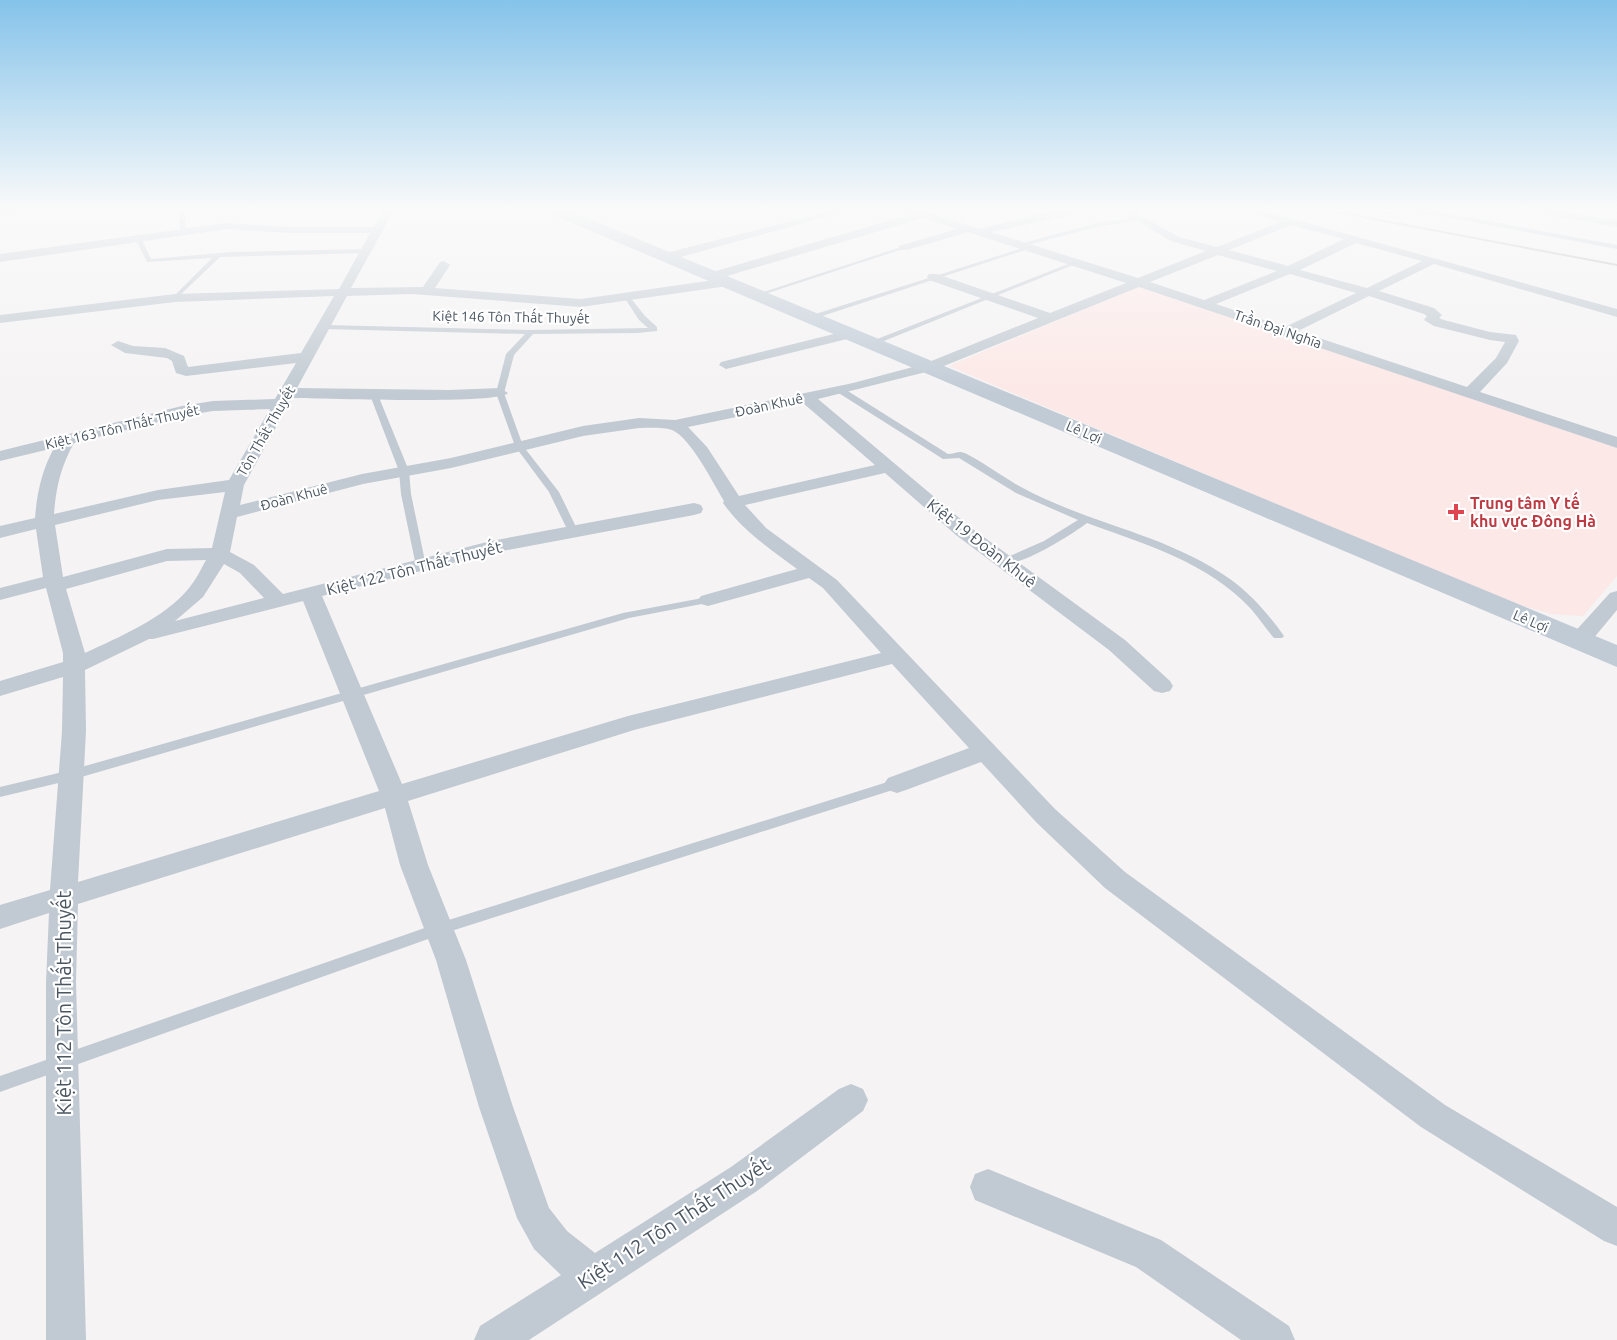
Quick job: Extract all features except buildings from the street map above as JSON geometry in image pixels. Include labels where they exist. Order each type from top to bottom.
[{"type":"street","name":"Tôn Thất Thuyết","points":[[0,689],[75,666],[137,637],[170,615],[196,593],[220,554],[235,485],[355,271]]},
{"type":"street","points":[[428,291],[432,280],[440,271]]},
{"type":"street","name":"Lê Lợi","points":[[699,271],[1617,657]]},
{"type":"street","points":[[0,319],[175,298],[344,292],[428,291],[581,303],[627,297],[720,279],[747,271]]},
{"type":"street","name":"Trần Đại Nghĩa","points":[[1098,271],[1617,443]]},
{"type":"street","name":"Đoàn Khuê","points":[[227,514],[362,479],[451,463],[583,431],[639,423],[675,425],[840,390],[929,367],[1168,271]]},
{"type":"street","points":[[1204,304],[1288,271],[1429,311],[1435,315],[1431,320],[1438,323],[1511,339],[1502,360],[1470,393]]},
{"type":"street","points":[[1285,332],[1412,271]]},
{"type":"street","points":[[1470,271],[1617,313]]},
{"type":"street","points":[[933,277],[1051,318]]},
{"type":"street","points":[[726,365],[861,338]]},
{"type":"street","points":[[118,345],[127,349],[173,353],[179,359],[181,370],[186,372],[308,357]]},
{"type":"street","name":"Kiệt 163 Tôn Thất Thuyết","points":[[0,456],[182,411],[213,406],[284,399],[500,393]]},
{"type":"street","name":"Kiệt 19 Đoàn Khuê","points":[[806,397],[963,531],[1117,645],[1161,686]]},
{"type":"street","points":[[675,425],[686,433],[701,451],[732,503],[759,532],[830,584],[1046,816],[1115,880],[1432,1116],[1617,1228]]},
{"type":"street","name":"Kiệt 112 Tôn Thất Thuyết","points":[[66,1340],[62,1063],[64,898],[75,666],[74,652],[54,583],[44,522],[44,500],[58,453],[68,438]]},
{"type":"street","points":[[732,503],[888,467]]},
{"type":"street","points":[[0,532],[158,495],[235,485]]},
{"type":"street","name":"Kiệt 122 Tôn Thất Thuyết","points":[[137,637],[491,547],[694,509]]},
{"type":"street","points":[[0,594],[167,555],[220,554],[247,569],[278,601]]},
{"type":"street","points":[[708,600],[814,571]]},
{"type":"street","points":[[312,594],[394,795],[414,865],[455,971],[496,1107],[536,1218],[545,1236],[559,1251],[595,1275]]},
{"type":"street","points":[[1578,641],[1617,597]]},
{"type":"street","points":[[0,917],[628,724],[898,656]]},
{"type":"street","points":[[897,784],[987,751]]},
{"type":"street","name":"Kiệt 112 Tôn Thất Thuyết","points":[[494,1340],[744,1179],[851,1100]]},
{"type":"street","points":[[988,1187],[1071,1223],[1149,1253],[1275,1340]]},
{"type":"lane","points":[[175,298],[202,271]]},
{"type":"lane","points":[[758,295],[833,271]]},
{"type":"lane","points":[[810,317],[952,271]]},
{"type":"lane","points":[[861,338],[989,297],[1056,271]]},
{"type":"lane","name":"Kiệt 146 Tôn Thất Thuyết","points":[[325,327],[531,332],[654,329],[642,318],[627,297]]},
{"type":"lane","points":[[531,332],[510,354],[500,393],[519,446],[554,492],[573,531]]},
{"type":"lane","points":[[840,390],[946,457],[961,455],[1028,495],[1193,562],[1228,581],[1278,636]]},
{"type":"lane","points":[[374,395],[404,471],[406,494],[422,566]]},
{"type":"lane","points":[[1005,562],[1040,550],[1061,538],[1087,518]]},
{"type":"lane","points":[[0,792],[71,775],[627,615],[708,600]]},
{"type":"lane","points":[[0,1084],[440,929],[897,784]]},
{"type":"shaded area","name":"Trung tâm Y tế khu vực Đông Hà","points":[[1140,286],[1617,448],[1617,576],[1583,616],[1552,614],[1512,603],[949,366]]},
{"type":"place","name":"Trung tâm Y tế khu vực Đông Hà","points":[[1456,512]]}]
